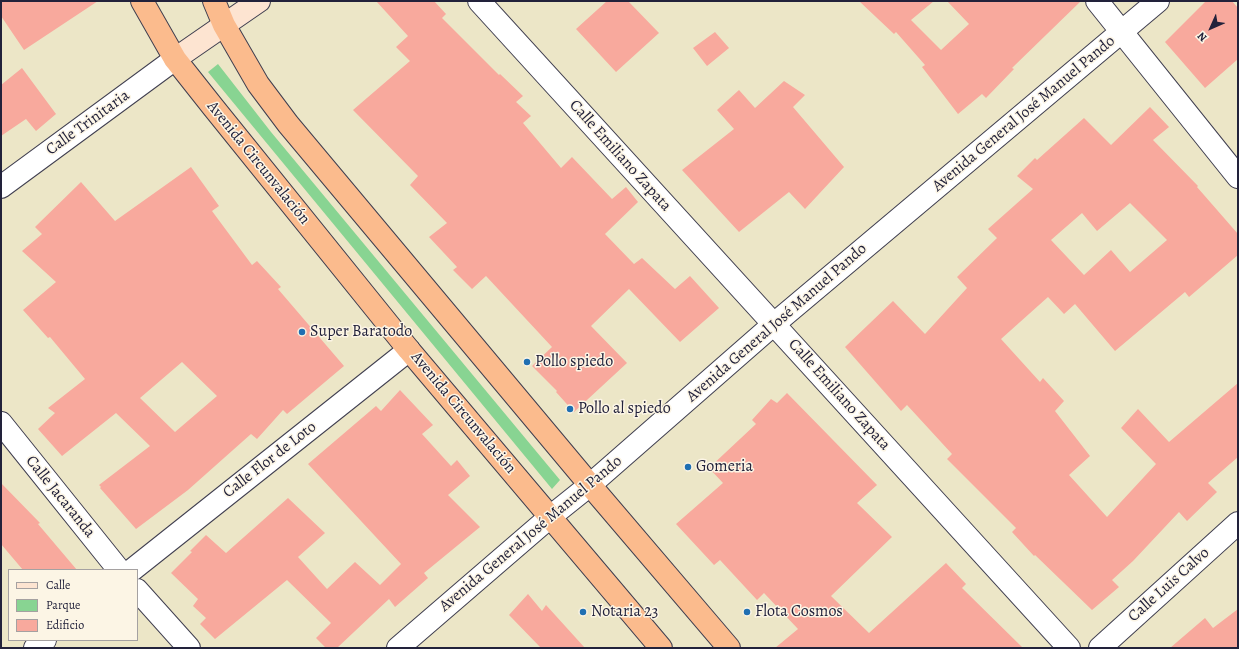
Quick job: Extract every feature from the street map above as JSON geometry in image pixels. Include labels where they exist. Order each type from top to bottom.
[{"type":"highway","name":"Avenida Circunvalación","points":[[142,1],[175,59],[409,350],[661,648]]},
{"type":"highway","points":[[214,1],[224,25],[258,84],[288,124],[590,485],[729,648]]},
{"type":"main road","points":[[175,59],[259,1]]},
{"type":"street","name":"Calle Emiliano Zapata","points":[[479,1],[1069,648]]},
{"type":"street","points":[[1097,1],[1238,177]]},
{"type":"street","name":"Avenida General José Manuel Pando","points":[[398,648],[550,517],[590,485],[774,324],[1158,1]]},
{"type":"street","name":"Calle Trinitaria","points":[[1,188],[175,59]]},
{"type":"street","name":"Calle Flor de Loto","points":[[133,569],[409,350]]},
{"type":"street","name":"Calle Jacaranda","points":[[1,423],[118,569]]},
{"type":"street","name":"Calle Luis Calvo","points":[[1100,648],[1238,523]]},
{"type":"street","points":[[138,591],[189,648]]},
{"type":"street","points":[[35,648],[44,641]]},
{"type":"green space","points":[[218,64],[271,132],[560,480],[552,489],[208,72]]},
{"type":"building","points":[[1,1],[98,1],[24,50],[1,16]]},
{"type":"building","points":[[376,1],[434,1],[446,14],[442,18],[499,75],[500,74],[523,96],[516,102],[531,116],[523,123],[561,168],[572,157],[612,199],[626,187],[638,202],[605,234],[634,264],[642,258],[675,289],[690,276],[719,308],[680,342],[629,289],[591,326],[627,363],[574,412],[556,392],[557,391],[532,366],[552,347],[486,276],[472,289],[453,270],[457,267],[429,237],[447,223],[410,185],[418,176],[353,110],[410,61],[396,47],[408,36]]},
{"type":"building","points":[[607,1],[628,1],[659,33],[616,72],[576,29]]},
{"type":"building","points":[[859,1],[934,1],[911,20],[941,50],[969,24],[947,1],[1081,1],[1012,68],[1014,69],[986,98],[982,94],[958,114],[922,67],[925,65],[896,32],[894,34]]},
{"type":"building","points":[[1206,1],[1232,1],[1238,8],[1238,59],[1205,88],[1165,42]]},
{"type":"building","points":[[715,32],[729,48],[707,66],[693,48]]},
{"type":"building","points":[[22,68],[56,114],[36,131],[26,119],[1,136],[1,85]]},
{"type":"building","points":[[784,81],[805,95],[793,107],[844,167],[805,209],[789,192],[739,232],[682,170],[734,129],[717,110],[739,90],[755,108]]},
{"type":"building","points":[[1150,107],[1169,127],[1153,140],[1198,186],[1197,187],[1238,234],[1238,255],[1189,297],[1185,292],[1115,351],[1075,304],[1064,314],[1048,297],[1001,339],[1040,382],[1043,378],[1064,401],[1055,411],[1090,456],[1069,475],[1107,517],[1156,464],[1121,428],[1138,409],[1169,442],[1238,383],[1238,457],[1208,483],[1217,492],[1187,521],[1179,512],[1133,561],[1112,580],[1119,587],[1092,610],[1035,555],[1034,556],[1012,532],[1016,528],[947,459],[952,454],[907,405],[901,411],[845,347],[893,301],[925,334],[967,288],[957,277],[997,238],[988,229],[1033,189],[1017,176],[1035,158],[1037,160],[1084,118],[1111,145]],"holes":[[[1130,203],[1167,240],[1130,272],[1111,250],[1084,275],[1051,240],[1082,213],[1097,231]]]},
{"type":"building","points":[[191,167],[219,206],[212,211],[252,265],[257,261],[281,287],[278,289],[344,366],[287,414],[283,410],[257,439],[251,434],[188,490],[136,529],[99,485],[150,446],[116,413],[62,456],[38,429],[55,413],[48,408],[85,379],[50,337],[48,338],[23,310],[56,282],[22,251],[42,234],[35,227],[81,182],[115,221]],"holes":[[[182,362],[217,396],[175,432],[140,398]]]},
{"type":"building","points":[[400,390],[433,425],[422,434],[451,466],[457,460],[470,476],[448,495],[480,527],[424,573],[428,578],[395,607],[389,599],[337,648],[326,648],[316,638],[331,623],[287,580],[215,639],[200,624],[206,618],[193,606],[198,599],[171,573],[192,552],[190,551],[206,535],[226,553],[288,498],[325,533],[298,557],[327,589],[355,562],[380,585],[401,564],[308,464],[376,406],[381,411]]},
{"type":"building","points":[[787,393],[877,485],[857,503],[892,537],[831,596],[869,633],[946,563],[966,584],[962,588],[1023,648],[775,648],[798,629],[764,593],[757,600],[720,560],[714,565],[676,524],[723,483],[709,468],[756,424],[752,420],[771,399],[777,403]]},
{"type":"building","points":[[1,483],[40,523],[38,524],[76,569],[22,569],[1,544]]},
{"type":"building","points":[[528,594],[542,611],[546,605],[585,648],[541,648],[509,615]]},
{"type":"building","points":[[1238,609],[1238,648],[1170,648],[1205,618],[1213,628]]},
{"type":"place","name":"Super Baratodo","points":[[302,332]]},
{"type":"place","name":"Pollo spiedo","points":[[527,362]]},
{"type":"place","name":"Pollo al spiedo","points":[[570,409]]},
{"type":"place","name":"Gomeria","points":[[688,467]]},
{"type":"place","name":"Notaria 23","points":[[583,612]]},
{"type":"place","name":"Flota Cosmos","points":[[747,612]]}]
